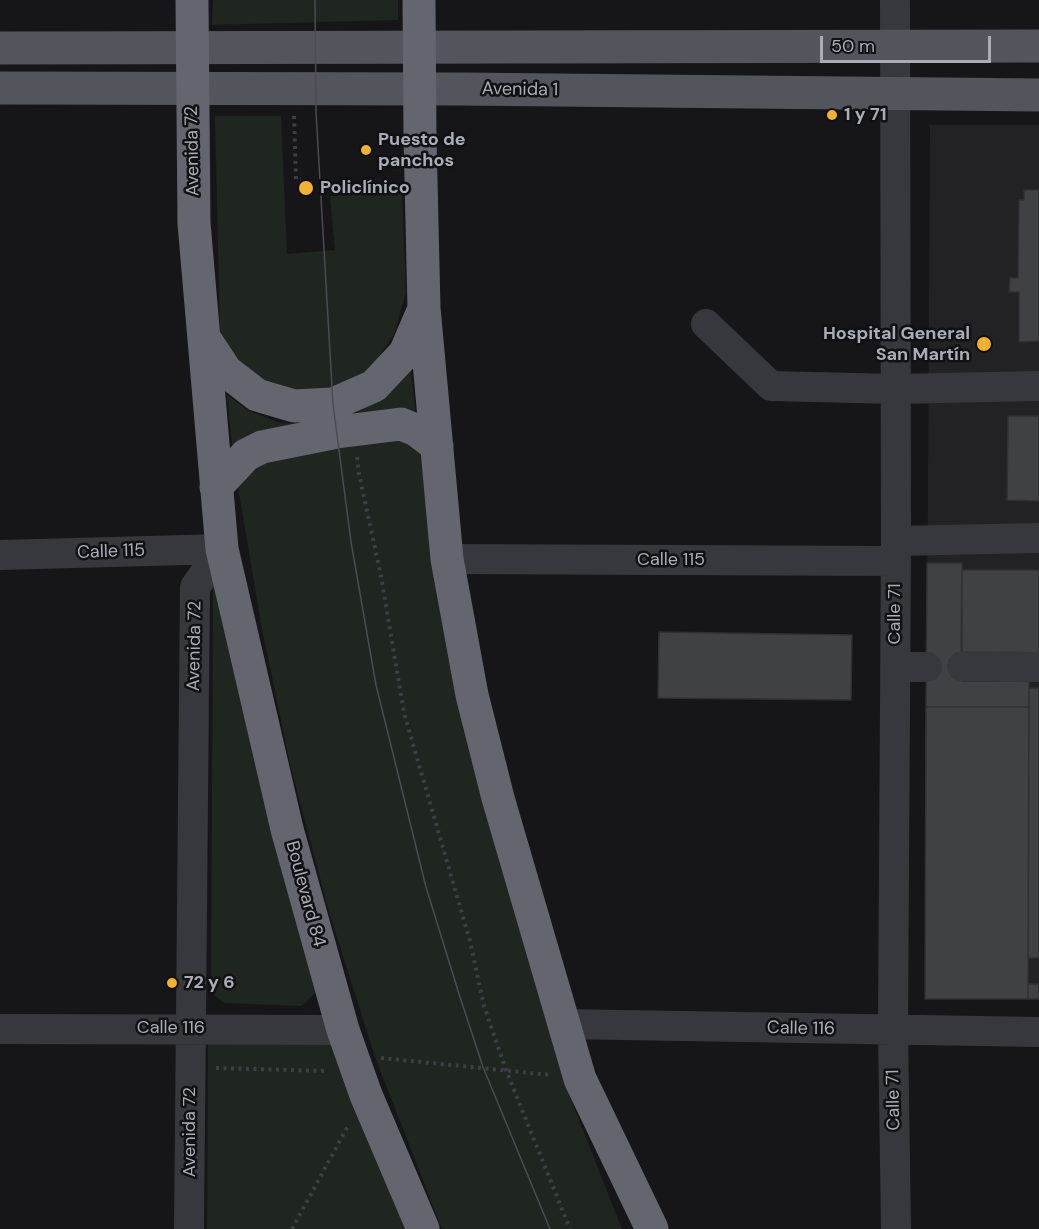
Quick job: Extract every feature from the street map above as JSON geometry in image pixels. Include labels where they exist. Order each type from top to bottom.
[{"type":"highway","name":"Avenida 72","points":[[192,0],[194,223],[222,549]]},
{"type":"highway","points":[[420,0],[424,308],[447,559],[472,695],[495,787],[563,1024],[584,1087],[652,1229]]},
{"type":"highway","points":[[204,338],[225,371],[257,395],[294,406],[333,404],[374,386],[405,353],[424,308]]},
{"type":"highway","points":[[216,487],[246,455],[262,447],[355,429],[401,424],[416,430],[437,446]]},
{"type":"highway","name":"Boulevard 84","points":[[222,549],[287,829],[343,1030],[366,1095],[423,1229]]},
{"type":"main road","points":[[0,48],[1039,46]]},
{"type":"main road","name":"Avenida 1","points":[[0,88],[420,89],[1039,95]]},
{"type":"street","name":"Calle 71","points":[[895,0],[896,551],[893,1030],[896,1229]]},
{"type":"street","points":[[706,324],[771,386],[896,389],[1039,386]]},
{"type":"street","name":"Calle 115","points":[[447,559],[896,551],[1039,538]]},
{"type":"street","name":"Calle 115","points":[[0,555],[222,549]]},
{"type":"street","name":"Avenida 72","points":[[189,1229],[195,587],[222,549]]},
{"type":"street","points":[[962,666],[1039,667]]},
{"type":"street","points":[[895,667],[927,667]]},
{"type":"street","name":"Calle 116","points":[[563,1024],[1039,1032]]},
{"type":"street","name":"Calle 116","points":[[0,1029],[343,1030]]},
{"type":"path","points":[[294,112],[296,179],[301,179]]},
{"type":"path","points":[[355,429],[359,474],[381,576],[404,713],[470,941],[484,1005],[506,1070],[570,1229]]},
{"type":"path","points":[[292,1229],[366,1095]]},
{"type":"shaded area","points":[[213,0],[398,0],[398,20],[212,25]]},
{"type":"shaded area","points":[[215,116],[281,116],[287,254],[335,250],[330,196],[402,193],[406,292],[395,332],[373,366],[346,389],[323,394],[265,388],[238,364],[220,330]]},
{"type":"shaded area","name":"Hospital General San Martín","points":[[930,125],[1039,125],[1039,999],[925,999]]},
{"type":"shaded area","points":[[410,360],[416,418],[233,454],[227,395],[249,411],[281,423],[307,424],[349,417],[366,407]]},
{"type":"shaded area","points":[[396,434],[409,440],[420,454],[440,598],[562,1077],[622,1229],[442,1229],[375,1057],[329,912],[290,764],[261,624],[238,487],[258,458]]},
{"type":"shaded area","points":[[213,575],[321,987],[302,1006],[225,1003],[211,993]]},
{"type":"shaded area","points":[[219,1035],[321,1037],[336,1048],[411,1229],[207,1229],[208,1045]]},
{"type":"building","points":[[1024,190],[1039,190],[1039,341],[1019,342],[1019,292],[1009,292],[1010,278],[1018,278],[1019,200],[1024,200]]},
{"type":"building","points":[[1008,416],[1039,416],[1039,501],[1007,500]]},
{"type":"building","points":[[927,563],[962,563],[962,681],[1029,681],[1029,707],[926,707]]},
{"type":"building","points":[[962,570],[1039,570],[1039,658],[961,659]]},
{"type":"building","points":[[659,632],[852,635],[851,700],[658,698]]},
{"type":"building","points":[[1029,688],[1039,688],[1039,958],[1028,958]]},
{"type":"building","points":[[926,707],[1029,707],[1028,999],[925,999]]},
{"type":"building","points":[[1028,984],[1039,984],[1039,999],[1028,999]]},
{"type":"tram line","points":[[315,0],[316,112],[333,404],[351,542],[376,685],[426,887],[459,994],[483,1067],[550,1229]]},
{"type":"place","name":"1 y 71","points":[[832,115]]},
{"type":"place","name":"Puesto de panchos","points":[[366,150]]},
{"type":"place","name":"Policlínico","points":[[306,188]]},
{"type":"place","name":"Hospital General San Martín","points":[[984,344]]},
{"type":"place","name":"72 y 6","points":[[172,983]]}]
